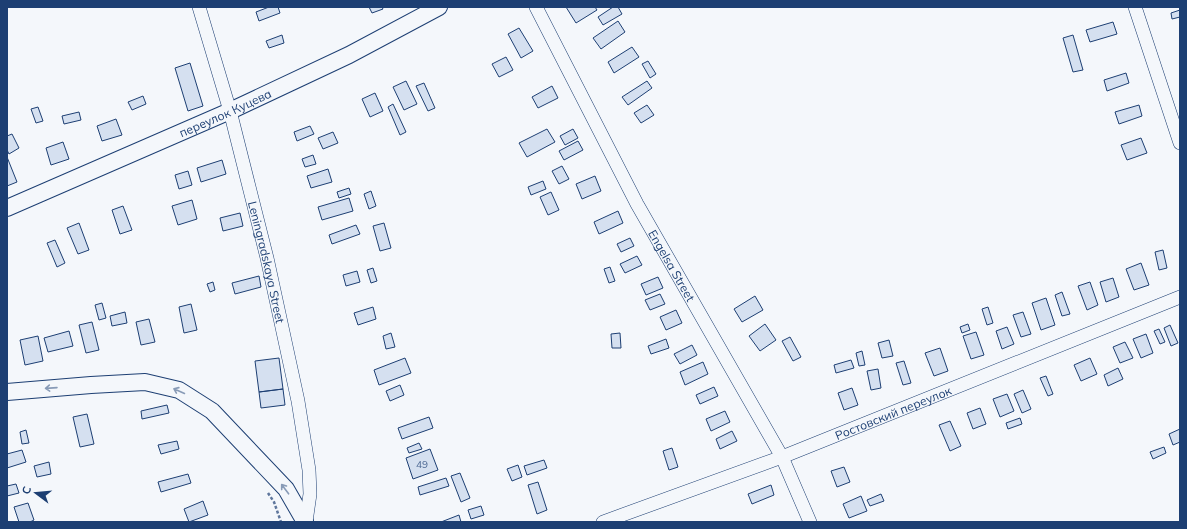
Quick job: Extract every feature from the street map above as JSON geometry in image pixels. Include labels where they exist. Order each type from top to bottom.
[{"type":"street","name":"Leningradskaya Street","points":[[199,7],[230,111],[267,258],[298,401],[309,470],[310,494],[306,522]]},
{"type":"street","name":"переулок Куцева","points":[[7,208],[230,111],[349,55],[439,7]]},
{"type":"street","name":"Engelsa Street","points":[[536,7],[637,204],[782,457],[810,522]]},
{"type":"street","points":[[1135,7],[1180,143]]},
{"type":"street","name":"Ростовский переулок","points":[[603,522],[782,457],[1180,297]]},
{"type":"street","name":"Leningradskaya Street","points":[[7,392],[145,382],[179,390],[212,411],[286,489],[306,522]]},
{"type":"path","points":[[265,490],[274,502],[281,522]]},
{"type":"building","points":[[269,7],[278,7],[280,13],[259,21],[256,12]]},
{"type":"building","points":[[369,7],[382,7],[383,9],[372,13]]},
{"type":"building","points":[[566,7],[595,7],[597,10],[576,23]]},
{"type":"building","points":[[613,7],[618,7],[622,14],[603,25],[598,17]]},
{"type":"building","points":[[1180,10],[1180,17],[1172,19],[1171,13]]},
{"type":"building","points":[[618,21],[625,32],[601,49],[593,38]]},
{"type":"building","points":[[1113,22],[1117,34],[1090,42],[1086,30]]},
{"type":"building","points":[[519,28],[533,51],[521,58],[508,34]]},
{"type":"building","points":[[282,35],[284,43],[269,48],[266,41]]},
{"type":"building","points":[[1073,35],[1083,70],[1073,72],[1063,38]]},
{"type":"building","points":[[632,47],[639,57],[614,73],[608,62]]},
{"type":"building","points":[[506,57],[513,70],[499,77],[492,64]]},
{"type":"building","points":[[648,61],[656,74],[650,78],[642,64]]},
{"type":"building","points":[[190,63],[203,106],[188,111],[175,68]]},
{"type":"building","points":[[1126,73],[1129,83],[1107,91],[1104,80]]},
{"type":"building","points":[[406,81],[417,104],[404,110],[393,87]]},
{"type":"building","points":[[647,81],[652,88],[628,105],[622,97]]},
{"type":"building","points":[[424,83],[435,108],[428,111],[416,86]]},
{"type":"building","points":[[552,86],[558,98],[538,108],[532,97]]},
{"type":"building","points":[[375,93],[383,111],[370,117],[362,99]]},
{"type":"building","points":[[143,96],[146,104],[132,110],[128,102]]},
{"type":"building","points":[[393,104],[406,132],[400,135],[388,107]]},
{"type":"building","points":[[647,105],[654,115],[641,123],[634,113]]},
{"type":"building","points":[[1139,105],[1142,116],[1119,124],[1115,112]]},
{"type":"building","points":[[38,107],[43,121],[36,123],[31,109]]},
{"type":"building","points":[[79,112],[81,120],[64,124],[62,116]]},
{"type":"building","points":[[116,119],[122,135],[102,141],[97,126]]},
{"type":"building","points":[[310,126],[314,134],[297,141],[294,132]]},
{"type":"building","points":[[547,129],[555,142],[527,157],[519,143]]},
{"type":"building","points":[[573,129],[578,138],[565,145],[560,136]]},
{"type":"building","points":[[333,132],[338,143],[323,149],[318,138]]},
{"type":"building","points":[[12,134],[19,148],[9,154],[7,150],[7,136]]},
{"type":"building","points":[[1141,138],[1147,153],[1127,160],[1121,145]]},
{"type":"building","points":[[578,141],[583,150],[564,160],[559,151]]},
{"type":"building","points":[[63,142],[69,159],[51,165],[46,148]]},
{"type":"building","points":[[313,155],[316,164],[305,167],[302,159]]},
{"type":"building","points":[[7,157],[17,182],[7,186]]},
{"type":"building","points":[[222,160],[226,174],[201,182],[197,168]]},
{"type":"building","points":[[562,166],[569,179],[559,184],[552,171]]},
{"type":"building","points":[[328,169],[332,182],[311,188],[307,176]]},
{"type":"building","points":[[188,171],[192,185],[179,189],[175,175]]},
{"type":"building","points":[[595,176],[601,191],[582,199],[576,184]]},
{"type":"building","points":[[543,181],[546,189],[531,195],[528,187]]},
{"type":"building","points":[[349,188],[351,194],[339,198],[337,192]]},
{"type":"building","points":[[371,191],[376,206],[369,209],[364,194]]},
{"type":"building","points":[[551,192],[559,210],[548,215],[540,197]]},
{"type":"building","points":[[349,198],[353,211],[322,220],[318,207]]},
{"type":"building","points":[[192,200],[197,219],[178,225],[172,206]]},
{"type":"building","points":[[123,206],[132,230],[120,234],[112,210]]},
{"type":"building","points":[[618,211],[623,223],[599,234],[594,222]]},
{"type":"building","points":[[240,213],[243,226],[223,231],[220,218]]},
{"type":"building","points":[[79,223],[89,250],[78,254],[67,228]]},
{"type":"building","points":[[384,223],[391,248],[380,251],[373,226]]},
{"type":"building","points":[[356,225],[360,234],[332,244],[329,235]]},
{"type":"building","points":[[630,238],[634,246],[621,252],[617,244]]},
{"type":"building","points":[[55,240],[65,263],[57,267],[47,243]]},
{"type":"building","points":[[1163,250],[1167,268],[1159,270],[1155,252]]},
{"type":"building","points":[[637,256],[642,265],[625,273],[620,264]]},
{"type":"building","points":[[1141,263],[1149,285],[1134,290],[1126,269]]},
{"type":"building","points":[[610,267],[615,281],[609,283],[604,269]]},
{"type":"building","points":[[373,268],[377,281],[371,283],[367,270]]},
{"type":"building","points":[[357,271],[360,282],[346,286],[343,275]]},
{"type":"building","points":[[259,276],[261,287],[235,294],[232,283]]},
{"type":"building","points":[[658,277],[663,288],[646,295],[641,284]]},
{"type":"building","points":[[1113,278],[1119,297],[1106,302],[1100,282]]},
{"type":"building","points":[[213,282],[215,290],[210,292],[207,284]]},
{"type":"building","points":[[1090,282],[1098,305],[1087,310],[1078,286]]},
{"type":"building","points":[[1062,292],[1070,314],[1062,316],[1055,295]]},
{"type":"building","points":[[660,294],[665,304],[650,310],[645,300]]},
{"type":"building","points":[[755,296],[763,310],[742,322],[734,309]]},
{"type":"building","points":[[1046,298],[1055,325],[1041,330],[1032,303]]},
{"type":"building","points":[[102,303],[106,318],[99,320],[95,305]]},
{"type":"building","points":[[191,304],[197,330],[184,333],[179,307]]},
{"type":"building","points":[[373,307],[376,319],[358,325],[354,313]]},
{"type":"building","points":[[988,307],[993,323],[987,325],[982,309]]},
{"type":"building","points":[[676,310],[682,323],[666,330],[660,317]]},
{"type":"building","points":[[125,312],[127,323],[112,326],[110,316]]},
{"type":"building","points":[[1023,312],[1031,334],[1021,337],[1013,315]]},
{"type":"building","points":[[149,319],[155,342],[141,345],[136,322]]},
{"type":"building","points":[[92,322],[99,350],[86,353],[79,325]]},
{"type":"building","points":[[765,324],[776,340],[760,351],[749,336]]},
{"type":"building","points":[[968,324],[970,330],[962,333],[960,327]]},
{"type":"building","points":[[1170,325],[1178,343],[1171,346],[1164,328]]},
{"type":"building","points":[[1007,327],[1014,344],[1002,349],[996,331]]},
{"type":"building","points":[[1159,329],[1165,342],[1160,344],[1154,331]]},
{"type":"building","points":[[69,331],[73,346],[48,352],[44,338]]},
{"type":"building","points":[[976,332],[984,355],[971,359],[963,336]]},
{"type":"building","points":[[391,333],[395,347],[386,349],[383,336]]},
{"type":"building","points":[[620,333],[621,348],[612,348],[611,334]]},
{"type":"building","points":[[1146,334],[1153,353],[1141,358],[1133,339]]},
{"type":"building","points":[[38,336],[43,361],[25,365],[20,340]]},
{"type":"building","points":[[790,337],[801,357],[793,361],[782,341]]},
{"type":"building","points":[[666,339],[669,348],[651,354],[648,346]]},
{"type":"building","points":[[889,340],[893,356],[882,358],[878,343]]},
{"type":"building","points":[[1125,342],[1133,358],[1120,363],[1113,347]]},
{"type":"building","points":[[692,345],[697,355],[680,364],[674,354]]},
{"type":"building","points":[[940,348],[948,371],[934,376],[925,353]]},
{"type":"building","points":[[862,351],[865,365],[859,366],[856,353]]},
{"type":"building","points":[[279,358],[283,389],[259,392],[255,361]]},
{"type":"building","points":[[405,358],[411,373],[379,385],[374,370]]},
{"type":"building","points":[[1090,358],[1097,374],[1081,381],[1074,365]]},
{"type":"building","points":[[851,360],[854,368],[836,373],[834,365]]},
{"type":"building","points":[[904,361],[911,383],[903,385],[896,363]]},
{"type":"building","points":[[703,362],[708,374],[685,385],[680,372]]},
{"type":"building","points":[[1118,368],[1123,379],[1108,386],[1104,375]]},
{"type":"building","points":[[878,369],[881,388],[871,390],[867,371]]},
{"type":"building","points":[[1046,376],[1053,394],[1048,396],[1040,378]]},
{"type":"building","points":[[400,385],[404,395],[390,401],[386,391]]},
{"type":"building","points":[[714,387],[718,396],[700,404],[696,395]]},
{"type":"building","points":[[852,388],[858,405],[844,410],[838,393]]},
{"type":"building","points":[[283,389],[285,405],[261,408],[259,392]]},
{"type":"building","points":[[1023,390],[1031,409],[1022,413],[1014,394]]},
{"type":"building","points":[[1007,394],[1014,411],[1000,417],[993,399]]},
{"type":"building","points":[[167,405],[169,413],[142,419],[141,411]]},
{"type":"building","points":[[980,408],[986,424],[973,429],[967,413]]},
{"type":"building","points":[[725,411],[730,422],[711,431],[706,419]]},
{"type":"building","points":[[87,414],[94,444],[80,447],[73,417]]},
{"type":"building","points":[[429,417],[433,428],[402,439],[398,428]]},
{"type":"building","points":[[1020,418],[1022,424],[1008,429],[1006,423]]},
{"type":"building","points":[[950,421],[961,446],[950,451],[939,425]]},
{"type":"building","points":[[1180,429],[1180,442],[1173,445],[1169,434]]},
{"type":"building","points":[[26,430],[29,443],[22,444],[20,432]]},
{"type":"building","points":[[732,431],[737,441],[720,449],[716,439]]},
{"type":"building","points":[[177,441],[179,449],[161,454],[158,445]]},
{"type":"building","points":[[419,443],[422,449],[409,453],[407,448]]},
{"type":"building","points":[[1164,447],[1166,453],[1153,459],[1150,452]]},
{"type":"building","points":[[672,448],[678,467],[669,470],[663,451]]},
{"type":"building","points":[[430,449],[438,470],[413,479],[406,458]]},
{"type":"building","points":[[22,450],[26,462],[7,468],[7,454]]},
{"type":"building","points":[[544,460],[547,468],[527,475],[524,466]]},
{"type":"building","points":[[49,462],[51,474],[37,477],[34,466]]},
{"type":"building","points":[[518,465],[522,477],[512,481],[507,469]]},
{"type":"building","points":[[844,467],[850,482],[837,487],[831,471]]},
{"type":"building","points":[[460,473],[470,498],[461,502],[451,476]]},
{"type":"building","points":[[188,474],[191,483],[161,492],[158,482]]},
{"type":"building","points":[[446,478],[449,486],[420,495],[418,487]]},
{"type":"building","points":[[538,482],[547,510],[537,514],[528,485]]},
{"type":"building","points":[[16,484],[19,493],[7,496],[7,486]]},
{"type":"building","points":[[771,485],[774,495],[752,504],[748,494]]},
{"type":"building","points":[[881,494],[884,501],[870,506],[867,500]]},
{"type":"building","points":[[861,496],[867,511],[849,518],[843,504]]},
{"type":"building","points":[[203,501],[208,515],[189,522],[184,509]]},
{"type":"building","points":[[28,503],[34,520],[30,522],[19,522],[14,507]]},
{"type":"building","points":[[481,506],[484,515],[471,519],[468,510]]},
{"type":"building","points":[[459,515],[461,522],[441,522]]}]
